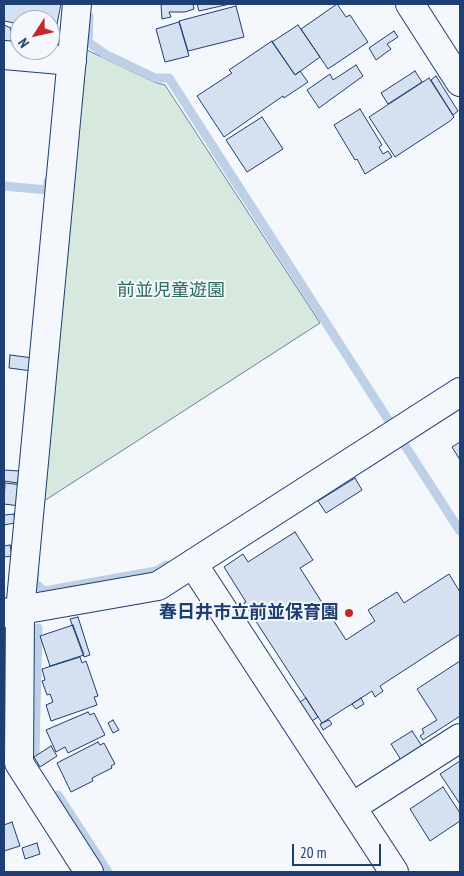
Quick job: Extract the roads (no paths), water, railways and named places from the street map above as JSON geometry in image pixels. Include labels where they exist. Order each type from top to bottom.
[{"type":"street","points":[[77,4],[12,612],[20,763],[89,872]]},
{"type":"street","points":[[410,4],[460,82]]},
{"type":"street","points":[[4,55],[72,61]]},
{"type":"street","points":[[12,612],[158,586],[460,392]]},
{"type":"street","points":[[193,564],[394,872]]},
{"type":"street","points":[[352,807],[460,738]]},
{"type":"waterway","points":[[89,16],[88,42],[105,54],[155,78],[169,78],[389,421]]},
{"type":"waterway","points":[[4,186],[47,190],[48,181]]},
{"type":"waterway","points":[[404,444],[460,531]]},
{"type":"waterway","points":[[35,574],[34,582],[44,591],[156,571],[166,565]]},
{"type":"waterway","points":[[35,752],[38,628]]},
{"type":"waterway","points":[[58,795],[108,872]]},
{"type":"place","name":"春日井市立前並保育園","points":[[349,613]]},
{"type":"park label","name":"前並児童遊園","points":[[171,291]]}]
